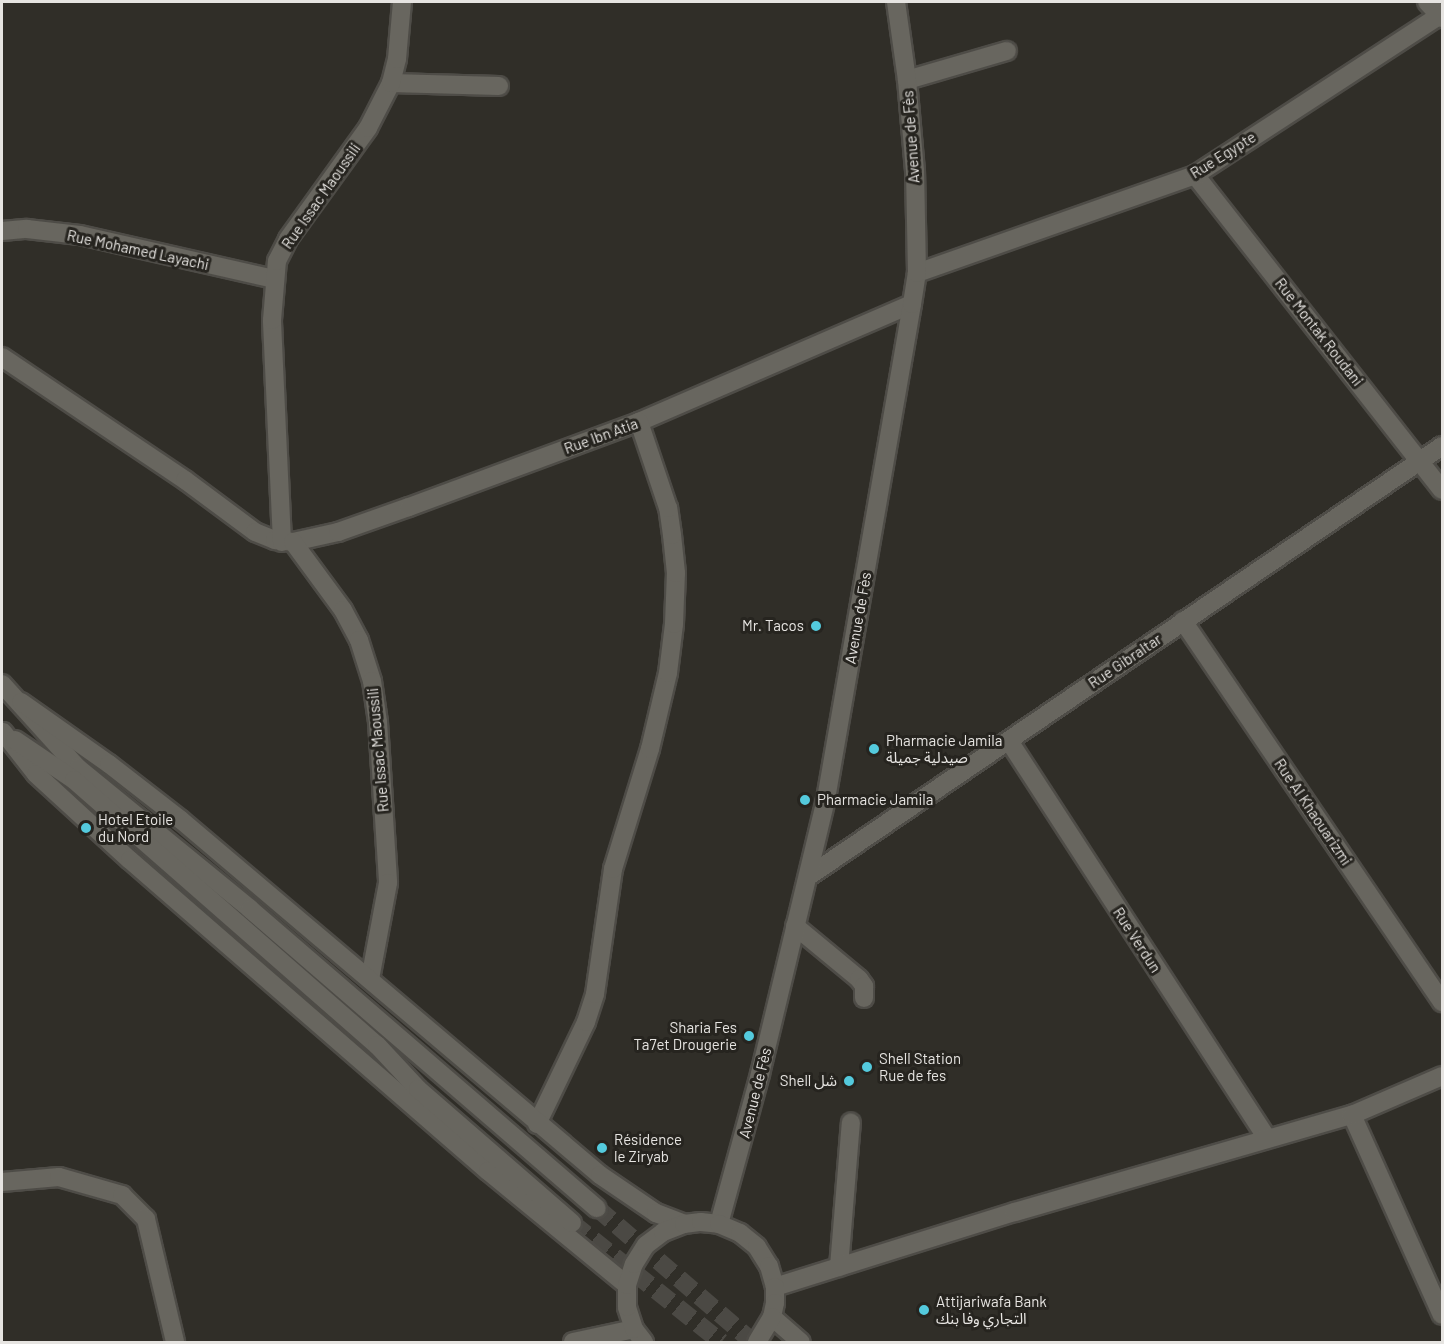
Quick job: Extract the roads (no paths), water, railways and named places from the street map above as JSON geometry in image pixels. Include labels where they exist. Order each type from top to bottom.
[{"type":"street","name":"Rue Issac Maoussili","points":[[370,979],[388,883],[378,722],[372,681],[358,640],[343,610],[287,542],[272,320],[277,261],[288,240],[368,128],[391,83],[398,59],[402,2]]},
{"type":"street","name":"Avenue de Fès","points":[[719,1224],[741,1148],[826,799],[912,304],[916,273],[915,171],[908,80],[896,2]]},
{"type":"street","name":"Rue Egypte","points":[[916,273],[1195,175],[1436,11]]},
{"type":"street","points":[[908,80],[1007,51]]},
{"type":"street","points":[[391,83],[499,86]]},
{"type":"street","name":"Rue Montak Roudani","points":[[1195,175],[1443,490]]},
{"type":"street","name":"Rue Mohamed Layachi","points":[[2,231],[27,230],[80,236],[274,279]]},
{"type":"street","name":"Rue Ibn Atia","points":[[287,542],[338,532],[639,422],[912,304]]},
{"type":"street","points":[[2,357],[185,480],[255,532],[287,542]]},
{"type":"street","points":[[537,1124],[585,1022],[595,994],[613,869],[650,749],[668,673],[674,624],[676,573],[672,535],[668,508],[639,422]]},
{"type":"street","name":"Rue Gibraltar","points":[[809,876],[1443,446]]},
{"type":"street","name":"Rue Al Khaouarizmi","points":[[1183,621],[1443,1002]]},
{"type":"street","points":[[2,684],[21,702],[109,764],[181,820],[370,979],[537,1124],[600,1175],[656,1213],[684,1224]]},
{"type":"street","points":[[21,702],[52,743],[78,768],[377,1017],[597,1208]]},
{"type":"street","points":[[2,732],[74,780],[377,1045],[418,1089],[572,1223]]},
{"type":"street","points":[[2,732],[36,774],[130,860],[488,1172],[627,1285]]},
{"type":"street","name":"Rue Verdun","points":[[1009,741],[1267,1138]]},
{"type":"street","points":[[795,926],[859,980],[864,986],[864,998]]},
{"type":"street","points":[[775,1287],[1267,1138],[1352,1115],[1443,1076]]},
{"type":"street","points":[[1352,1115],[1443,1315]]},
{"type":"street","points":[[840,1267],[851,1122]]},
{"type":"street","points":[[2,1182],[59,1177],[122,1195],[146,1219],[175,1342]]},
{"type":"street","points":[[573,1342],[639,1336],[627,1307],[627,1285],[634,1264],[646,1245],[663,1232],[684,1224],[701,1222],[719,1224],[740,1233],[757,1247],[769,1266],[775,1287],[772,1317],[758,1342]]},
{"type":"street","points":[[772,1317],[801,1342]]},
{"type":"tunnel","points":[[597,1208],[753,1342]]},
{"type":"tunnel","points":[[572,1223],[721,1342]]},
{"type":"place","name":"Mr. Tacos","points":[[816,626]]},
{"type":"place","name":"Pharmacie Jamila صيدلية جميلة","points":[[874,749]]},
{"type":"place","name":"Pharmacie Jamila","points":[[805,800]]},
{"type":"place","name":"Hotel Etoile du Nord","points":[[86,828]]},
{"type":"place","name":"Sharia Fes Ta7et Drougerie","points":[[749,1036]]},
{"type":"place","name":"Shell Station Rue de fes","points":[[867,1067]]},
{"type":"place","name":"Shell شل","points":[[849,1081]]},
{"type":"place","name":"Résidence le Ziryab","points":[[602,1148]]},
{"type":"place","name":"Attijariwafa Bank التجاري وفا بنك","points":[[924,1310]]}]
